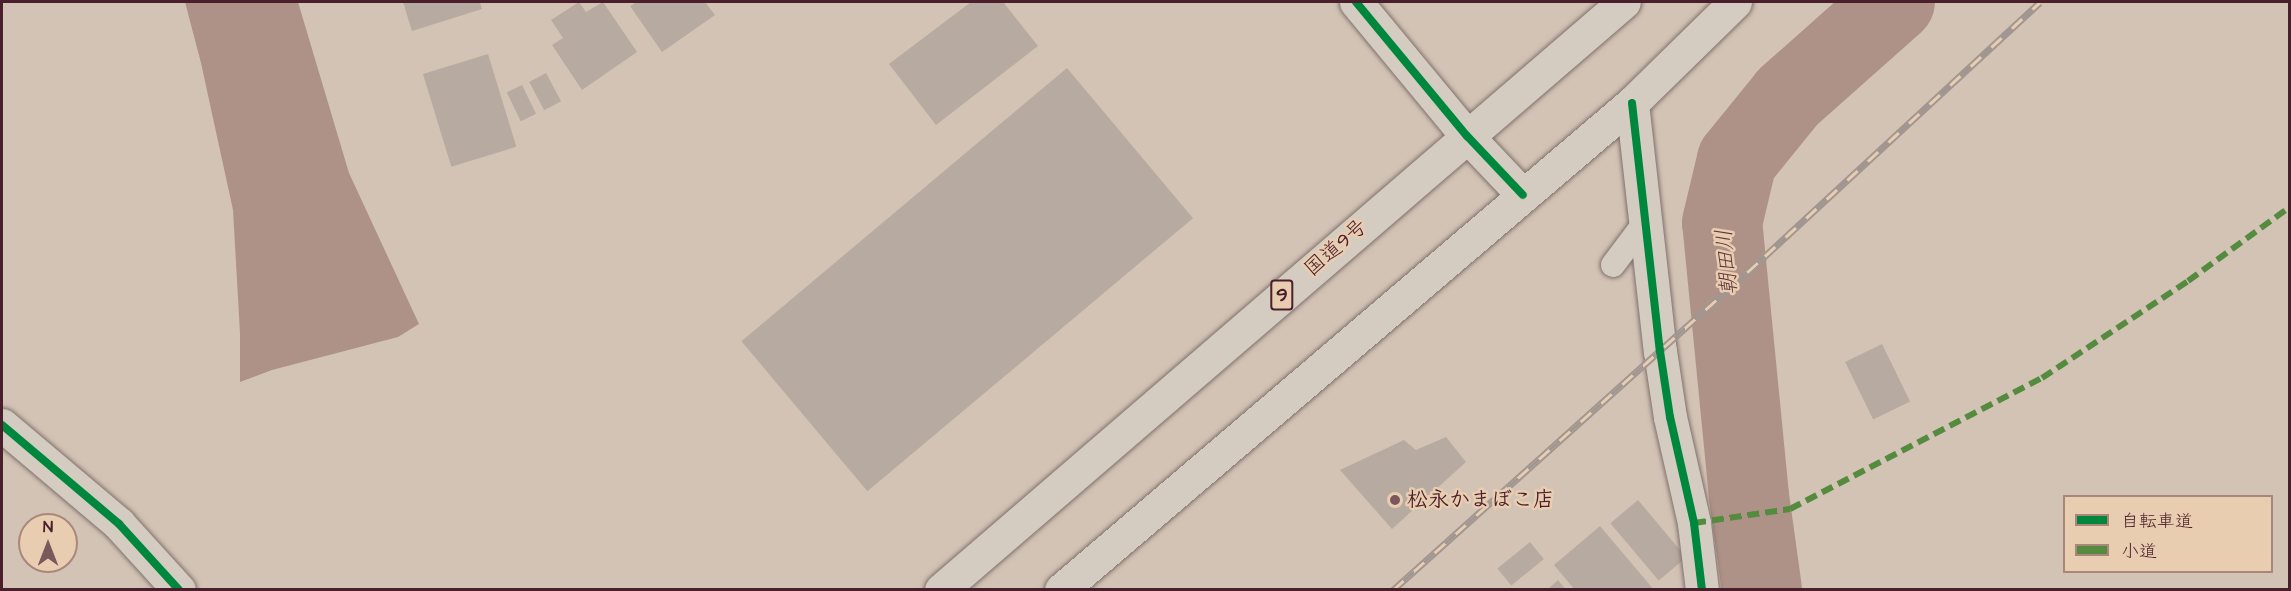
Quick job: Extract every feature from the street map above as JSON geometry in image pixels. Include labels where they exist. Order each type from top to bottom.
[{"type":"main road","points":[[1356,2],[1467,136],[1523,195]]},
{"type":"main road","name":"国道9号","points":[[941,590],[1624,2]]},
{"type":"main road","points":[[1061,590],[1632,104],[1735,2]]},
{"type":"main road","points":[[1632,104],[1663,373],[1670,417],[1694,523],[1702,590]]},
{"type":"main road","points":[[2,425],[118,524],[179,590]]},
{"type":"lane","points":[[1613,265],[1646,221]]},
{"type":"shaded area","points":[[185,2],[298,2],[349,173],[419,324],[398,337],[272,370],[240,382],[240,333],[233,210],[201,63]]},
{"type":"building","points":[[403,2],[480,2],[482,9],[412,31]]},
{"type":"building","points":[[579,2],[586,12],[603,2],[637,52],[582,90],[552,45],[563,38],[551,20]]},
{"type":"building","points":[[637,2],[705,2],[715,15],[662,52],[630,6]]},
{"type":"building","points":[[971,2],[1003,2],[1038,46],[936,125],[889,64]]},
{"type":"building","points":[[488,54],[516,147],[451,167],[423,74]]},
{"type":"building","points":[[1067,68],[1193,218],[867,491],[741,341]]},
{"type":"building","points":[[546,73],[561,101],[544,110],[529,82]]},
{"type":"building","points":[[522,85],[536,114],[521,121],[507,92]]},
{"type":"building","points":[[1882,344],[1910,402],[1873,419],[1845,362]]},
{"type":"building","name":"松永かまぼこ店","points":[[1446,437],[1466,462],[1392,529],[1340,470],[1404,440],[1416,450]]},
{"type":"building","points":[[1638,500],[1686,557],[1659,581],[1610,523]]},
{"type":"building","points":[[1600,526],[1654,590],[1575,590],[1554,565]]},
{"type":"building","points":[[1530,542],[1544,559],[1511,586],[1497,568]]},
{"type":"building","points":[[1558,580],[1566,590],[1547,590]]},
{"type":"waterway","name":"朝田川","points":[[1762,590],[1749,496],[1722,223],[1737,160],[1788,97],[1895,2]]},
{"type":"railway","points":[[1393,590],[1765,256],[2040,2]]},
{"type":"marked path","points":[[1694,523],[1790,509],[2042,378],[2188,281],[2290,207]]},
{"type":"cycle path","points":[[1356,2],[1467,136],[1523,195]]},
{"type":"cycle path","points":[[1632,103],[1660,351],[1670,417],[1694,523],[1702,590]]},
{"type":"cycle path","points":[[2,425],[119,524],[179,590]]},
{"type":"place","name":"松永かまぼこ店","points":[[1395,500]]}]
